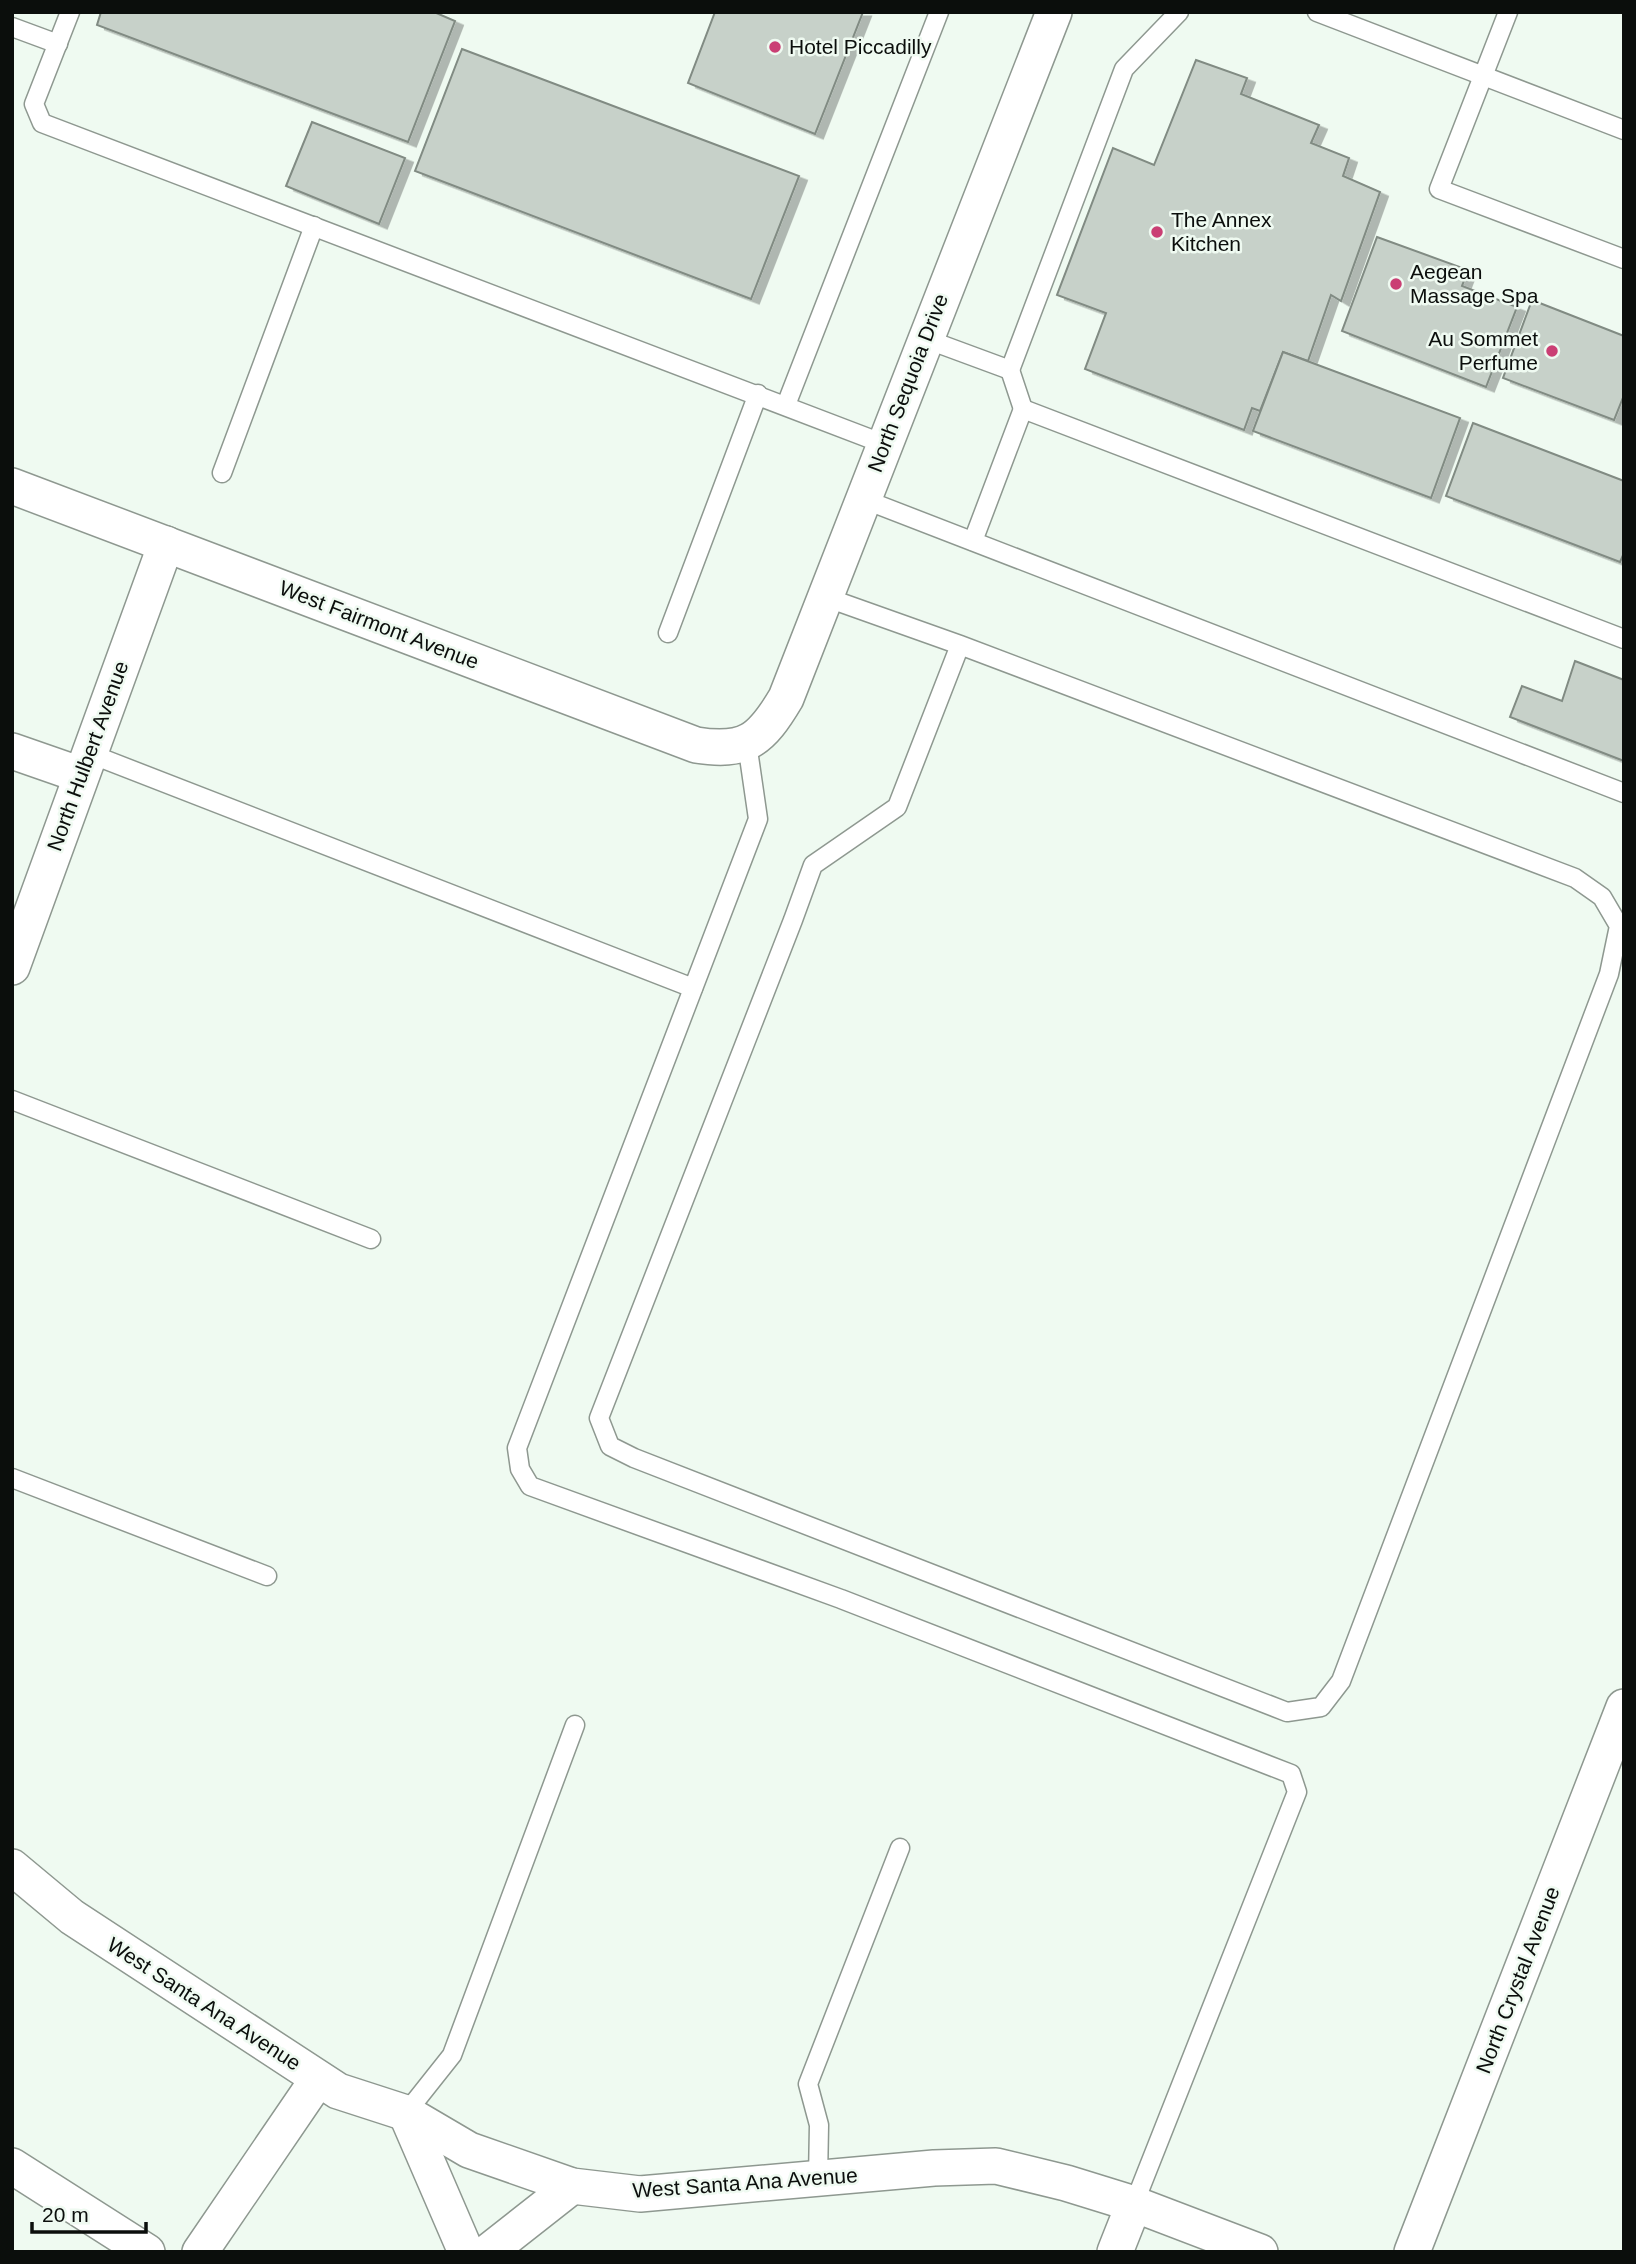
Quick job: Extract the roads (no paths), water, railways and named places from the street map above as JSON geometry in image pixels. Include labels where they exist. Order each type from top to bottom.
[{"type":"street","name":"North Sequoia Drive","points":[[747,743],[770,725],[786,698],[1054,12]]},
{"type":"street","name":"West Fairmont Avenue","points":[[12,486],[696,745],[720,749],[747,743]]},
{"type":"street","name":"North Hulbert Avenue","points":[[12,967],[166,544]]},
{"type":"street","points":[[12,751],[85,764]]},
{"type":"street","name":"North Crystal Avenue","points":[[1412,2252],[1610,1786],[1624,1707]]},
{"type":"street","name":"West Santa Ana Avenue","points":[[12,1867],[72,1917],[338,2091],[406,2113],[469,2150],[572,2186],[640,2194],[934,2168],[996,2166],[1066,2183],[1134,2204],[1260,2252]]},
{"type":"street","points":[[200,2252],[318,2079]]},
{"type":"street","points":[[406,2113],[466,2252]]},
{"type":"street","points":[[12,2166],[147,2252]]},
{"type":"street","points":[[488,2252],[572,2186]]},
{"type":"street","points":[[1115,2252],[1134,2204]]},
{"type":"lane","points":[[70,12],[34,104],[42,123],[884,444]]},
{"type":"lane","points":[[786,405],[939,12]]},
{"type":"lane","points":[[973,541],[1023,409],[1010,370],[1124,69],[1179,12]]},
{"type":"lane","points":[[1317,12],[1624,130]]},
{"type":"lane","points":[[1508,12],[1439,188],[1624,259]]},
{"type":"lane","points":[[12,27],[58,44]]},
{"type":"lane","points":[[222,473],[314,226]]},
{"type":"lane","points":[[926,339],[1010,370]]},
{"type":"lane","points":[[668,633],[758,394]]},
{"type":"lane","points":[[1023,409],[1624,639]]},
{"type":"lane","points":[[863,499],[1624,793]]},
{"type":"lane","points":[[825,597],[960,645],[1575,878],[1602,897],[1619,926],[1609,974],[1356,1641],[1340,1681],[1321,1707],[1287,1713],[634,1458],[610,1446],[599,1418],[813,865],[897,807],[960,645]]},
{"type":"lane","points":[[747,743],[758,819],[517,1448],[520,1468],[530,1486],[841,1599],[1290,1774],[1297,1792],[1134,2204]]},
{"type":"lane","points":[[85,764],[693,988]]},
{"type":"lane","points":[[12,1100],[371,1239]]},
{"type":"lane","points":[[12,1478],[267,1576]]},
{"type":"lane","points":[[406,2113],[452,2055],[575,1725]]},
{"type":"lane","points":[[818,2179],[819,2125],[808,2084],[900,1848]]},
{"type":"place","name":"Hotel Piccadilly","points":[[775,47]]},
{"type":"place","name":"The Annex Kitchen","points":[[1157,232]]},
{"type":"place","name":"Aegean Massage Spa","points":[[1396,284]]},
{"type":"place","name":"Au Sommet Perfume","points":[[1552,351]]}]
